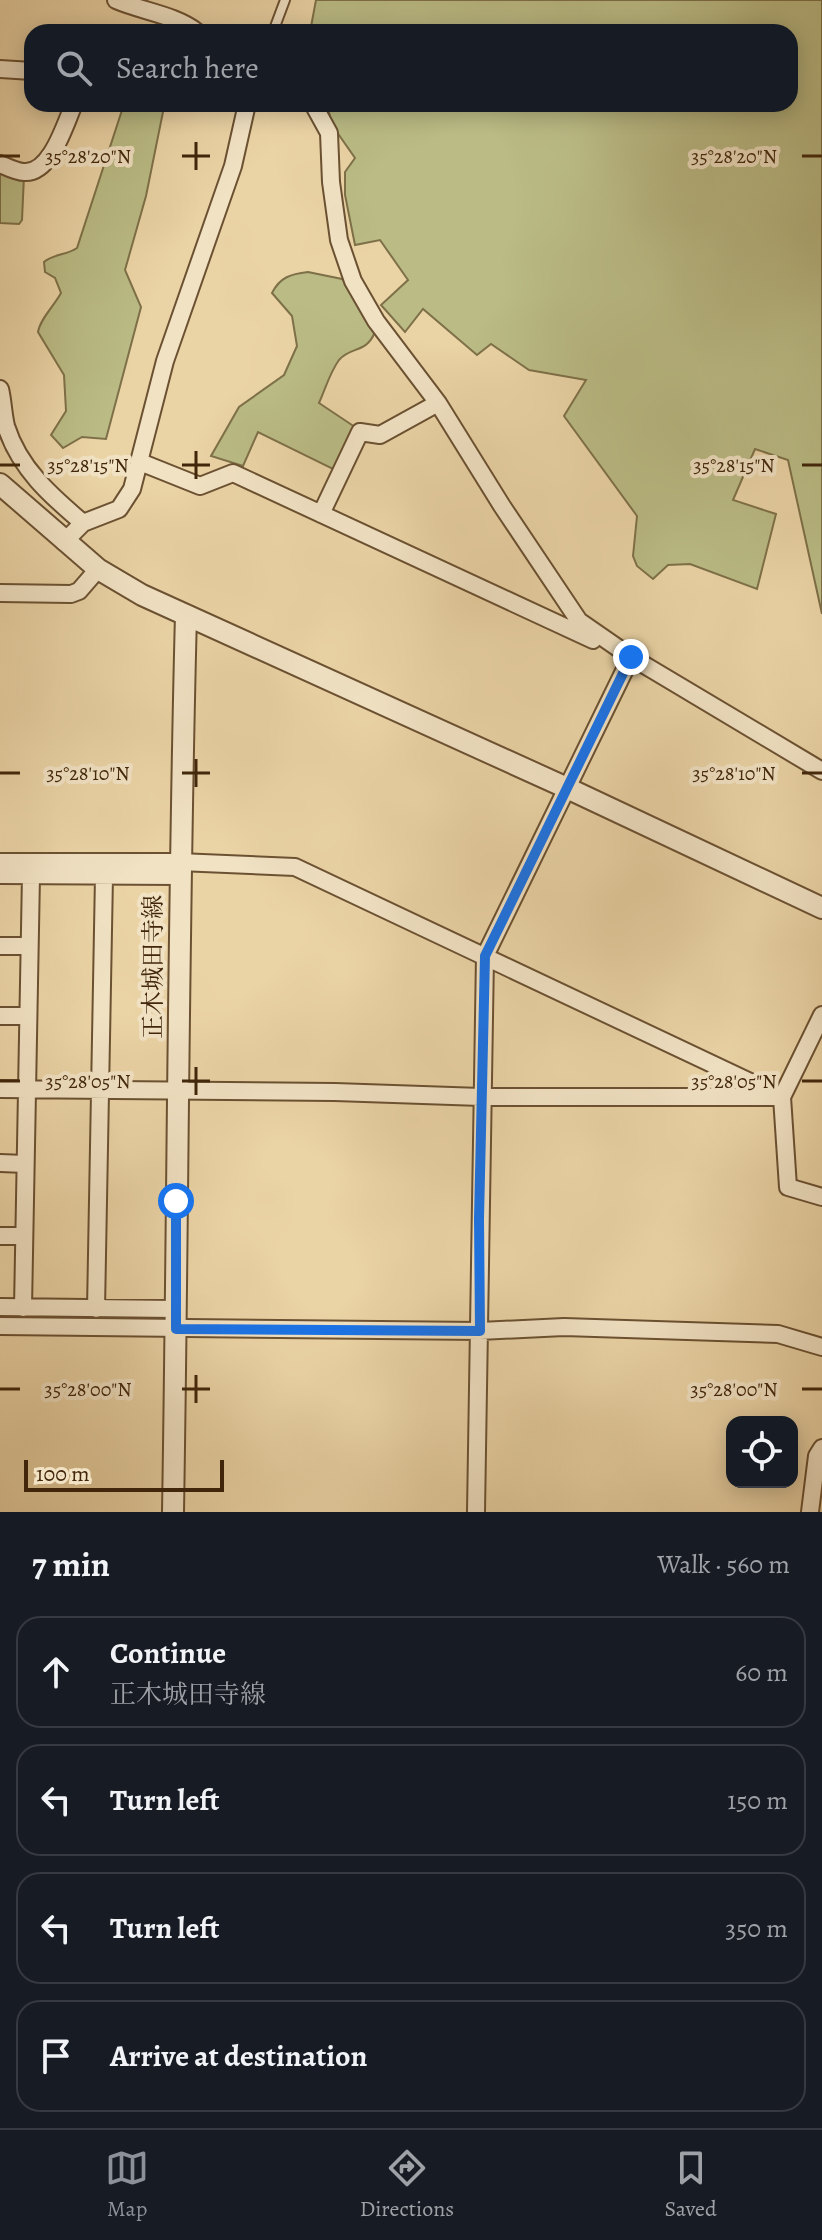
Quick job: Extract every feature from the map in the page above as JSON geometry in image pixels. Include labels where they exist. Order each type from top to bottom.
[{"type":"street","points":[[116,0],[176,24]]},
{"type":"street","points":[[0,69],[24,70]]},
{"type":"street","points":[[0,164],[24,172],[39,170],[49,159],[70,112]]},
{"type":"street","points":[[64,542],[83,523],[119,509],[132,489],[165,361],[233,166],[245,112]]},
{"type":"street","points":[[317,112],[329,133],[331,182],[339,240],[353,281],[376,321],[438,403],[579,621],[631,657],[822,771]]},
{"type":"street","points":[[0,389],[6,425],[18,454],[43,489],[83,523]]},
{"type":"street","points":[[321,514],[360,432],[380,435],[438,403]]},
{"type":"street","points":[[140,462],[200,486],[233,473],[631,657]]},
{"type":"street","points":[[0,484],[98,569],[142,595],[822,908]]},
{"type":"street","points":[[0,593],[71,594],[79,591],[98,569]]},
{"type":"street","name":"正木城田寺線","points":[[173,1512],[179,869],[186,615]]},
{"type":"street","points":[[476,1512],[485,956],[631,657]]},
{"type":"street","points":[[0,862],[179,869],[295,867],[782,1097]]},
{"type":"street","points":[[0,875],[104,876],[179,869]]},
{"type":"street","points":[[23,1308],[31,875]]},
{"type":"street","points":[[96,1309],[104,876]]},
{"type":"street","points":[[0,946],[29,946]]},
{"type":"street","points":[[822,1015],[782,1097],[788,1187],[822,1197]]},
{"type":"street","points":[[0,1016],[28,1016]]},
{"type":"street","points":[[0,1089],[335,1092],[481,1097],[782,1097]]},
{"type":"street","points":[[0,1163],[25,1164]]},
{"type":"street","points":[[0,1236],[24,1236]]},
{"type":"street","points":[[0,1307],[96,1309],[176,1319]]},
{"type":"street","points":[[0,1326],[176,1319],[480,1331],[564,1327],[778,1334],[822,1347]]},
{"type":"street","points":[[810,1512],[817,1456],[822,1448]]},
{"type":"lane","points":[[276,24],[285,0]]},
{"type":"green space","points":[[316,0],[822,0],[822,614],[788,460],[755,449],[733,500],[776,514],[757,589],[690,564],[668,565],[653,579],[637,566],[633,556],[637,516],[564,416],[586,380],[529,370],[491,344],[477,355],[423,309],[405,332],[381,305],[408,280],[380,240],[355,245],[345,195],[345,172],[355,158],[332,125],[329,112],[798,112],[798,24],[312,24]]},
{"type":"green space","points":[[121,112],[163,112],[146,196],[125,270],[141,307],[106,439],[82,437],[63,448],[51,435],[66,411],[64,375],[38,332],[44,317],[61,293],[55,278],[45,272],[44,262],[77,248]]},
{"type":"green space","points":[[0,170],[24,176],[22,220],[19,224],[0,223]]},
{"type":"green space","points":[[308,272],[342,279],[353,289],[375,332],[367,344],[339,360],[319,403],[355,427],[335,470],[258,432],[243,466],[211,456],[239,407],[284,375],[297,346],[292,316],[272,293],[287,277]]},
{"type":"route","points":[[176,1201],[176,1329],[480,1331],[479,1219],[485,956],[631,657]]}]
